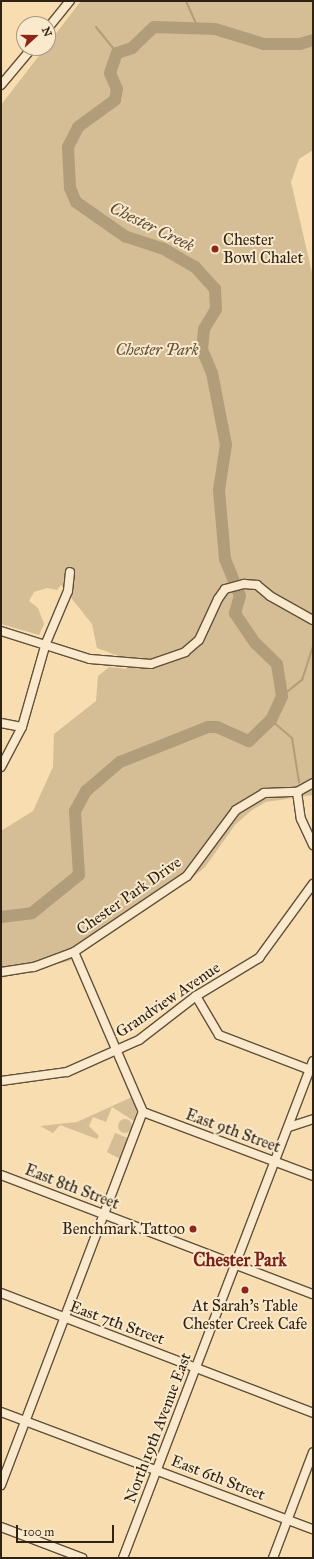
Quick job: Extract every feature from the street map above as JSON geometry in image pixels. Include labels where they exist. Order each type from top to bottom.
[{"type":"street","points":[[56,18],[70,1]]},
{"type":"street","points":[[1,85],[25,56]]},
{"type":"street","points":[[1,767],[22,728],[46,644],[68,591],[70,572]]},
{"type":"street","points":[[1,631],[90,659],[151,664],[170,660],[199,640],[218,599],[229,588],[254,584],[313,620]]},
{"type":"street","points":[[1,723],[22,728]]},
{"type":"street","name":"Chester Park Drive","points":[[1,972],[34,967],[74,952],[187,876],[236,810],[264,793],[297,792],[312,785]]},
{"type":"street","points":[[297,792],[301,819],[313,845]]},
{"type":"street","name":"Grandview Avenue","points":[[1,1082],[67,1072],[139,1040],[196,996],[259,958],[313,884]]},
{"type":"street","points":[[1,1486],[62,1317],[105,1215],[143,1112],[74,952]]},
{"type":"street","points":[[196,996],[219,1035],[311,1066]]},
{"type":"street","name":"North 19th Avenue East","points":[[123,1558],[234,1264],[289,1127],[311,1066]]},
{"type":"street","name":"East 9th Street","points":[[143,1112],[313,1176]]},
{"type":"street","points":[[289,1127],[313,1119]]},
{"type":"street","name":"East 8th Street","points":[[1,1175],[313,1294]]},
{"type":"street","name":"East 7th Street","points":[[1,1293],[313,1413]]},
{"type":"street","name":"East 6th Street","points":[[1,1412],[313,1528]]},
{"type":"street","points":[[273,1558],[286,1518],[313,1452]]},
{"type":"street","points":[[1,1528],[82,1558]]},
{"type":"green space","name":"Chester Park","points":[[81,1],[313,1],[313,150],[299,159],[291,182],[313,277],[313,795],[266,802],[252,810],[235,825],[205,867],[190,880],[69,961],[1,978],[1,831],[33,811],[53,767],[54,734],[96,701],[98,676],[109,667],[127,669],[124,658],[97,648],[92,624],[61,585],[57,590],[47,588],[34,592],[29,601],[38,608],[44,624],[39,635],[1,624],[1,105],[39,56],[56,56],[56,34]]},
{"type":"green space","points":[[132,1097],[137,1109],[134,1121],[112,1107],[106,1122],[93,1117],[89,1126],[99,1136],[97,1139],[60,1125],[53,1133],[40,1126],[77,1122]]},
{"type":"green space","points":[[122,1119],[128,1119],[132,1123],[132,1129],[128,1133],[122,1133],[118,1129],[118,1123]]},
{"type":"green space","points":[[115,1133],[128,1138],[120,1159],[107,1152]]},
{"type":"waterway","points":[[186,1],[198,28]]},
{"type":"waterway","points":[[96,27],[117,53]]},
{"type":"waterway","name":"Chester Creek","points":[[1,917],[32,913],[79,875],[75,811],[86,791],[120,762],[208,727],[217,727],[249,741],[271,720],[282,696],[277,664],[255,643],[235,613],[240,596],[225,559],[219,490],[226,445],[212,373],[202,349],[204,329],[216,309],[215,289],[195,267],[164,249],[126,237],[76,202],[70,188],[68,147],[78,127],[115,100],[117,89],[110,73],[117,53],[132,48],[154,27],[215,29],[264,44],[300,44],[313,40]]},
{"type":"waterway","points":[[282,696],[302,680],[313,647]]},
{"type":"waterway","points":[[271,720],[292,738],[299,782]]},
{"type":"place","name":"Chester Bowl Chalet","points":[[215,249]]},
{"type":"place","name":"Benchmark Tattoo","points":[[193,1229]]},
{"type":"place","name":"At Sarah's Table Chester Creek Cafe","points":[[245,1290]]},
{"type":"district","name":"Chester Park","points":[[240,1260]]}]
